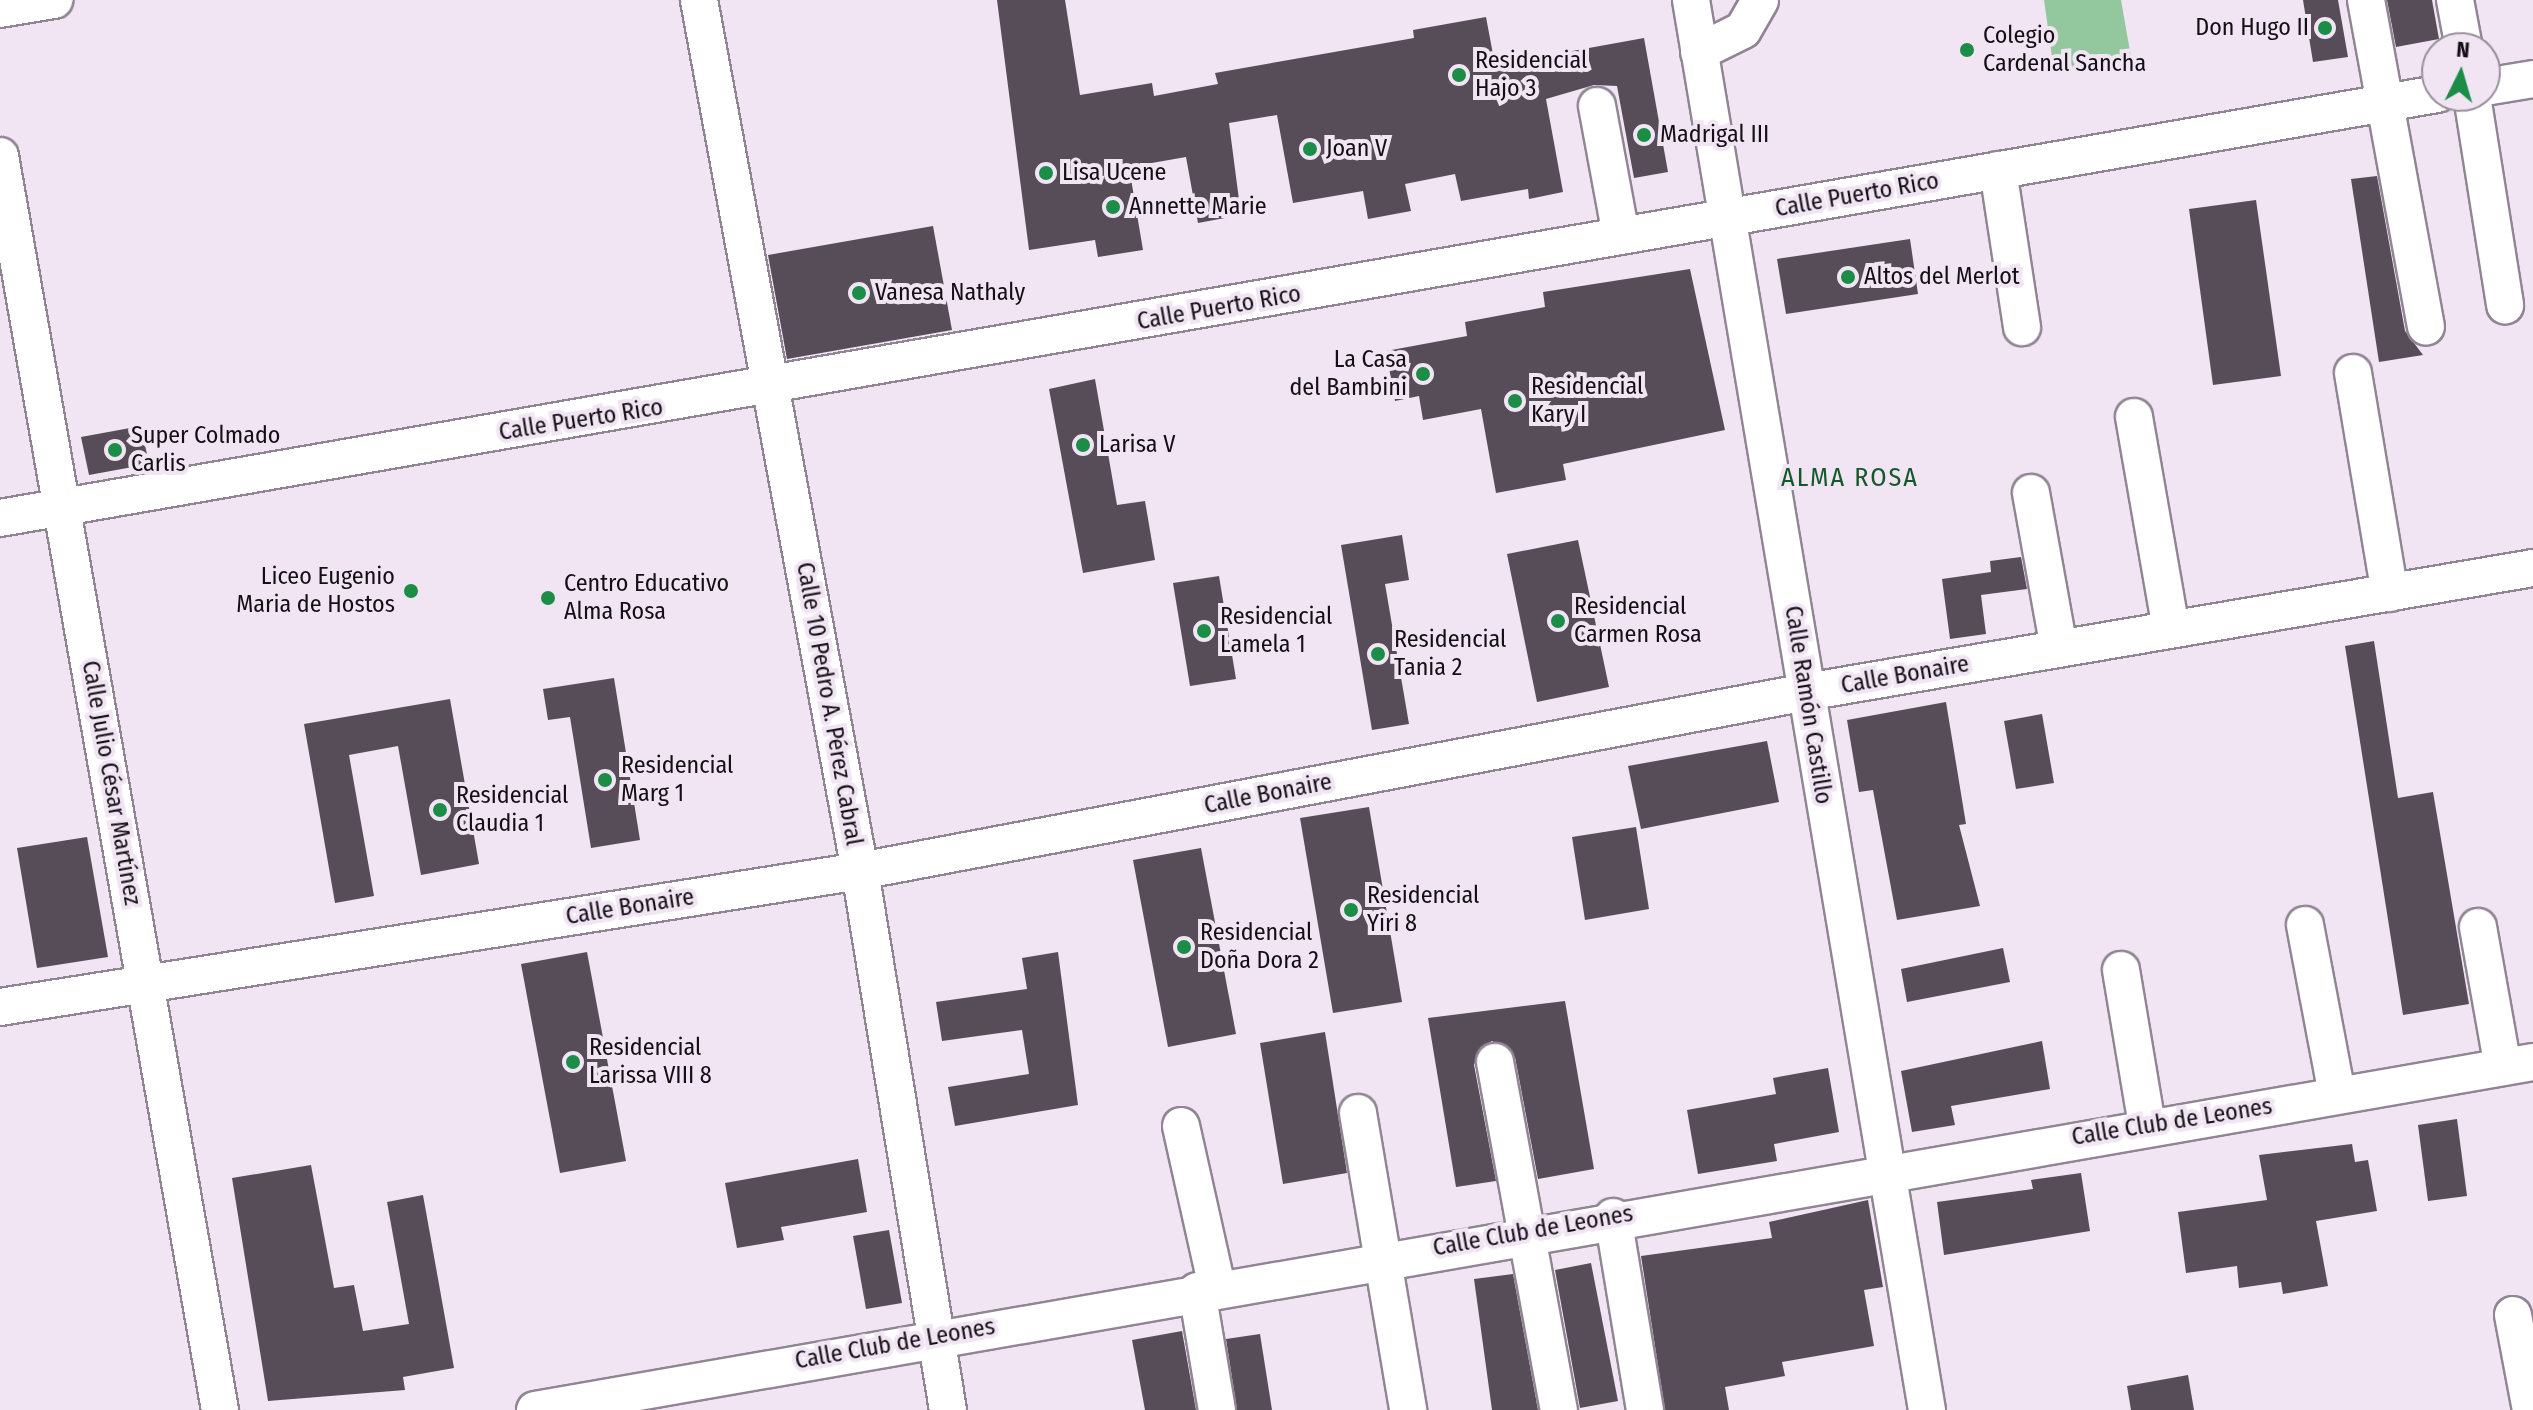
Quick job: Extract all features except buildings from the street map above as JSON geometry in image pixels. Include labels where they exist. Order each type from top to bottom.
[{"type":"street","points":[[0,9],[54,0]]},
{"type":"street","name":"Calle 10 Pedro A. Pérez Cabral","points":[[699,0],[860,871],[948,1410]]},
{"type":"street","name":"Calle Ramón Castillo","points":[[1691,0],[1725,218],[1927,1410]]},
{"type":"street","points":[[1699,52],[1743,30],[1760,0]]},
{"type":"street","points":[[2366,0],[2426,327]]},
{"type":"street","points":[[2455,0],[2461,32]]},
{"type":"street","points":[[2501,84],[2533,79]]},
{"type":"street","name":"Calle Puerto Rico","points":[[0,518],[771,388],[2421,96]]},
{"type":"street","points":[[1597,106],[1621,236]]},
{"type":"street","points":[[2475,112],[2505,305]]},
{"type":"street","name":"Calle Julio César Martínez","points":[[0,156],[220,1410]]},
{"type":"street","points":[[1998,170],[2022,327]]},
{"type":"street","points":[[2353,373],[2390,593]]},
{"type":"street","points":[[2134,417],[2171,628]]},
{"type":"street","points":[[2031,493],[2059,648]]},
{"type":"street","name":"Calle Bonaire","points":[[0,1007],[860,871],[1806,692],[2533,568]]},
{"type":"street","points":[[2305,925],[2337,1095]]},
{"type":"street","points":[[2478,927],[2518,1065]]},
{"type":"street","points":[[2121,970],[2147,1126]]},
{"type":"street","points":[[1495,1062],[1530,1232],[1559,1410]]},
{"type":"street","name":"Calle Club de Leones","points":[[535,1410],[1885,1169],[2518,1065]]},
{"type":"street","points":[[1358,1113],[1408,1410]]},
{"type":"street","points":[[1181,1126],[1207,1289],[1217,1410]]},
{"type":"street","points":[[1613,1217],[1645,1410]]},
{"type":"street","points":[[2513,1315],[2531,1410]]},
{"type":"green space","points":[[2044,0],[2121,0],[2131,57],[2054,71]]},
{"type":"place","name":"Don Hugo II","points":[[2325,28]]},
{"type":"place","name":"Colegio Cardenal Sancha","points":[[1967,50]]},
{"type":"place","name":"Residencial Hajo 3","points":[[1459,75]]},
{"type":"place","name":"Madrigal III","points":[[1644,135]]},
{"type":"place","name":"Joan V","points":[[1310,149]]},
{"type":"place","name":"Lisa Ucene","points":[[1046,173]]},
{"type":"place","name":"Annette Marie","points":[[1113,207]]},
{"type":"place","name":"Altos del Merlot","points":[[1848,277]]},
{"type":"place","name":"Vanesa Nathaly","points":[[859,293]]},
{"type":"place","name":"La Casa del Bambini","points":[[1423,374]]},
{"type":"place","name":"Residencial Kary I","points":[[1515,401]]},
{"type":"place","name":"Larisa V","points":[[1083,445]]},
{"type":"place","name":"Super Colmado Carlis","points":[[115,450]]},
{"type":"place","name":"Liceo Eugenio Maria de Hostos","points":[[411,591]]},
{"type":"place","name":"Centro Educativo Alma Rosa","points":[[548,598]]},
{"type":"place","name":"Residencial Carmen Rosa","points":[[1558,621]]},
{"type":"place","name":"Residencial Lamela 1","points":[[1204,631]]},
{"type":"place","name":"Residencial Tania 2","points":[[1378,654]]},
{"type":"place","name":"Residencial Marg 1","points":[[605,780]]},
{"type":"place","name":"Residencial Claudia 1","points":[[440,810]]},
{"type":"place","name":"Residencial Yiri 8","points":[[1351,910]]},
{"type":"place","name":"Residencial Doña Dora 2","points":[[1184,947]]},
{"type":"place","name":"Residencial Larissa VIII 8","points":[[573,1062]]},
{"type":"district","name":"ALMA ROSA","points":[[1850,478]]}]
